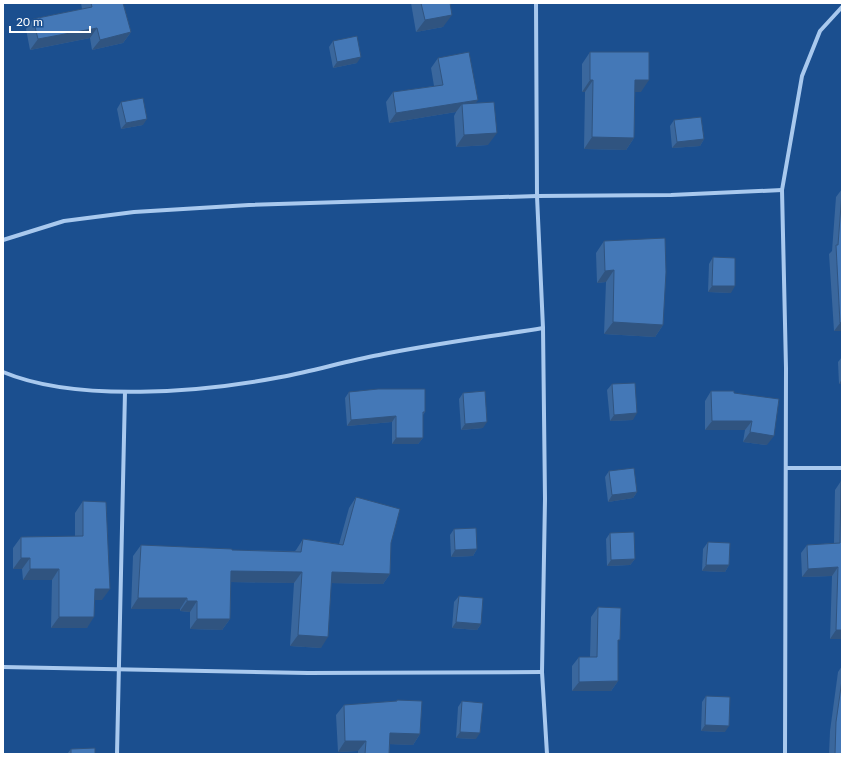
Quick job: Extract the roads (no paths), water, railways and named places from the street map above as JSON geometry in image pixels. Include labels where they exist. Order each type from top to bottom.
[{"type":"street","points":[[536,3],[537,196],[543,328],[546,499],[542,672],[547,754]]},
{"type":"street","points":[[785,754],[786,468],[782,190],[802,76],[820,31],[842,7]]},
{"type":"street","points":[[3,240],[64,221],[134,212],[249,205],[782,190]]},
{"type":"street","points":[[3,372],[17,378],[68,388],[125,392],[196,390],[281,377],[378,355],[543,328]]},
{"type":"street","points":[[117,754],[125,392]]},
{"type":"street","points":[[786,468],[842,468]]},
{"type":"street","points":[[3,667],[308,673],[542,672]]}]
